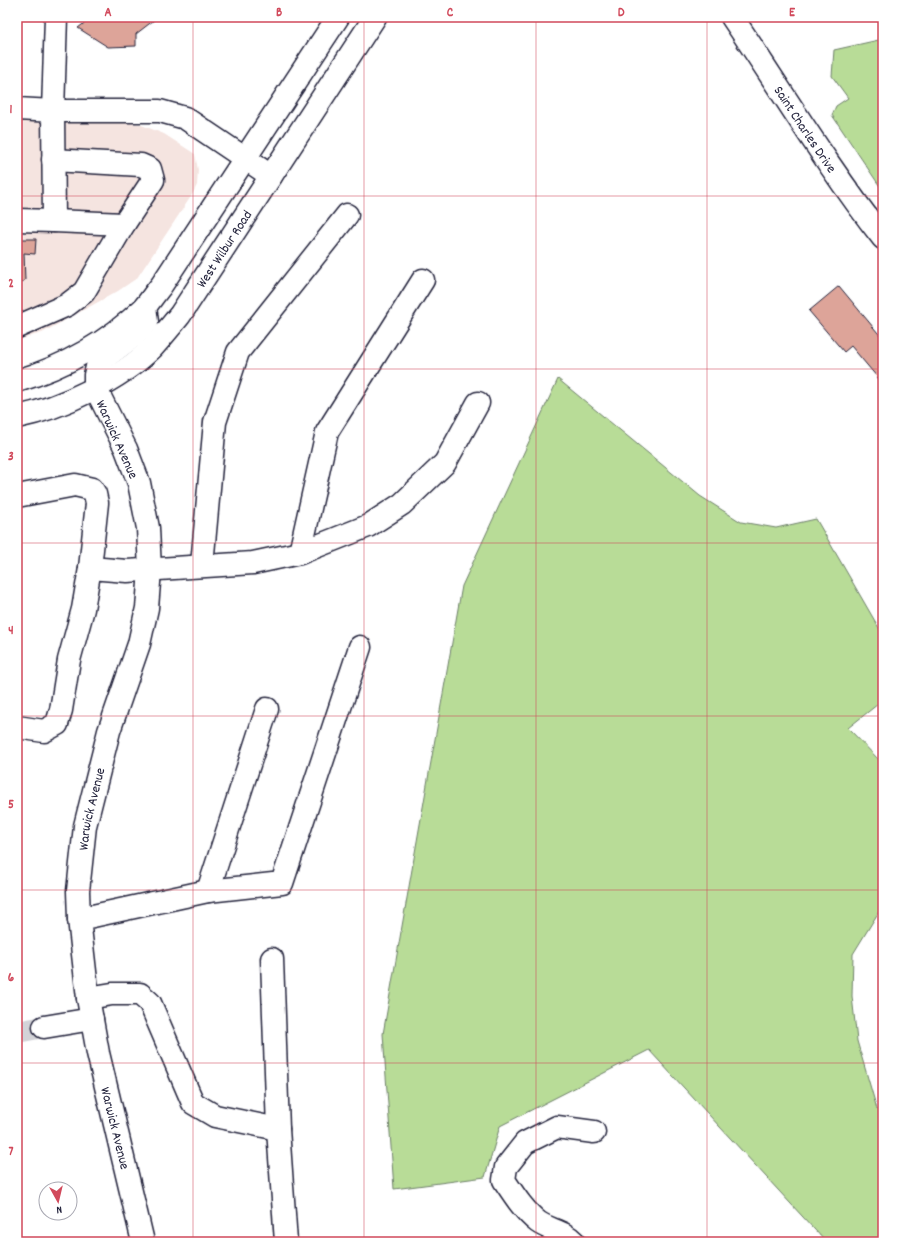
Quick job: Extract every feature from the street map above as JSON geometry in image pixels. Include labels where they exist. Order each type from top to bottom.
[{"type":"street","points":[[54,221],[53,110],[56,17]]},
{"type":"street","points":[[17,381],[38,375],[95,346],[116,332],[145,307],[161,286],[244,157],[338,17]]},
{"type":"street","name":"West Wilbur Road","points":[[17,417],[35,413],[59,404],[124,371],[146,352],[180,315],[375,17]]},
{"type":"street","name":"Saint Charles Drive","points":[[732,17],[815,143],[866,217],[883,238]]},
{"type":"street","points":[[17,110],[160,111],[185,118],[271,176]]},
{"type":"street","points":[[17,327],[67,305],[84,292],[124,224],[153,180],[150,169],[141,165],[53,160]]},
{"type":"street","points":[[202,566],[215,422],[238,352],[347,215]]},
{"type":"street","points":[[17,220],[124,224]]},
{"type":"street","points":[[300,553],[327,432],[424,280]]},
{"type":"street","points":[[95,387],[95,375],[98,363],[134,336],[146,322],[145,307]]},
{"type":"street","name":"Warwick Avenue","points":[[95,387],[126,449],[139,483],[148,528],[150,570],[147,608],[139,644],[109,731],[85,826],[78,891],[79,919],[90,1008],[98,1054],[143,1242]]},
{"type":"street","points":[[90,568],[127,571],[253,563],[300,553],[368,526],[402,504],[445,463],[478,404]]},
{"type":"street","points":[[17,496],[75,485],[92,489],[97,503],[90,568],[83,609],[69,660],[62,710],[57,724],[44,731],[17,727]]},
{"type":"street","points":[[79,919],[208,892],[282,883],[360,647]]},
{"type":"street","points":[[208,892],[267,709]]},
{"type":"street","points":[[272,959],[278,1129],[286,1242]]},
{"type":"street","points":[[44,1027],[90,1008],[112,994],[140,994],[150,1003],[193,1103],[215,1116],[278,1129]]},
{"type":"street","points":[[574,1242],[568,1236],[538,1222],[522,1206],[504,1180],[506,1167],[525,1143],[557,1127],[594,1132]]},
{"type":"shaded area","points":[[17,93],[18,93],[17,117]]},
{"type":"shaded area","points":[[17,117],[104,120],[139,124],[164,134],[195,154],[198,170],[197,185],[192,195],[137,278],[118,291],[42,333],[17,340]]},
{"type":"green space","points":[[883,39],[883,191],[832,115],[836,106],[848,98],[832,76],[834,50]]},
{"type":"green space","points":[[558,379],[700,496],[741,522],[776,528],[816,519],[883,635],[883,700],[848,728],[883,764],[883,905],[853,954],[852,996],[857,1041],[877,1109],[883,1113],[883,1242],[826,1242],[649,1050],[500,1126],[485,1177],[394,1189],[383,1034],[462,586]]},
{"type":"building","points":[[88,17],[158,17],[136,34],[136,46],[108,47],[78,28],[87,21]]},
{"type":"building","points":[[17,239],[36,239],[35,254],[24,253],[25,280],[19,284],[19,292],[17,293]]},
{"type":"building","points":[[839,286],[883,339],[883,384],[851,346],[844,352],[809,311]]},
{"type":"tunnel","points":[[17,1032],[44,1027]]}]
